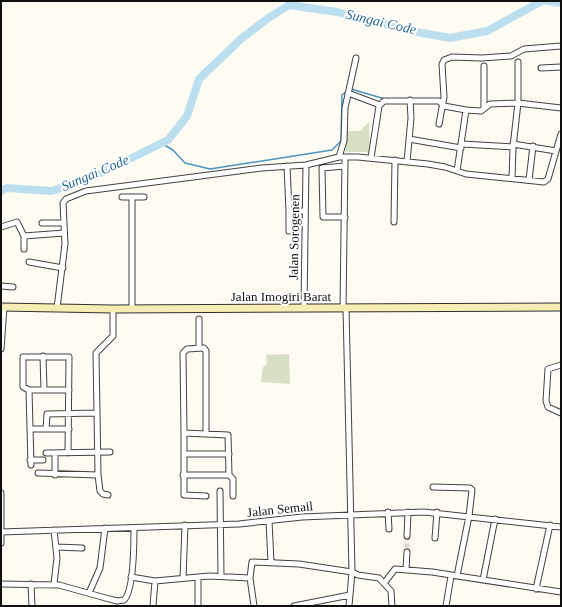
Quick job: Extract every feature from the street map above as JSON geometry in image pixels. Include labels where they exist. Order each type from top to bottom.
[{"type":"main road","name":"Jalan Imogiri Barat","points":[[2,307],[132,309],[199,314],[304,308],[561,307]]},
{"type":"street","points":[[439,124],[444,88],[442,64],[447,58],[510,56],[524,49],[561,46]]},
{"type":"street","points":[[339,157],[344,141],[345,108],[356,58]]},
{"type":"street","points":[[512,178],[513,145],[518,103],[518,62]]},
{"type":"street","points":[[484,66],[484,108]]},
{"type":"street","points":[[541,68],[561,67]]},
{"type":"street","points":[[349,91],[380,105]]},
{"type":"street","points":[[407,162],[411,118],[410,100]]},
{"type":"street","points":[[371,158],[380,105],[386,101],[439,101],[444,106],[481,111],[490,104],[518,103],[561,108]]},
{"type":"street","points":[[457,171],[462,146],[466,110]]},
{"type":"street","points":[[57,308],[63,268],[64,223],[62,206],[64,201],[86,191],[287,166],[306,165],[339,157],[395,160],[445,167],[466,174],[529,180],[547,180],[561,134]]},
{"type":"street","points":[[409,139],[462,146],[533,146],[556,151]]},
{"type":"street","points":[[529,180],[533,146]]},
{"type":"street","points":[[346,160],[344,217],[345,308],[352,572],[349,606]]},
{"type":"street","points":[[394,222],[395,160]]},
{"type":"street","name":"Jalan Sorogenen","points":[[304,308],[306,165]]},
{"type":"street","points":[[287,166],[289,231]]},
{"type":"street","points":[[344,217],[323,217],[322,168],[345,166]]},
{"type":"street","points":[[122,197],[144,197]]},
{"type":"street","points":[[132,197],[132,309]]},
{"type":"street","points":[[288,211],[305,211]]},
{"type":"street","points":[[1,227],[17,222],[24,236],[24,249]]},
{"type":"street","points":[[42,224],[64,223]]},
{"type":"street","points":[[24,236],[64,233]]},
{"type":"street","points":[[29,262],[63,268]]},
{"type":"street","points":[[1,286],[14,287]]},
{"type":"street","points":[[1,349],[2,307]]},
{"type":"street","points":[[108,495],[103,494],[100,491],[98,475],[96,353],[114,336],[113,309]]},
{"type":"street","points":[[199,314],[199,348]]},
{"type":"street","points":[[206,434],[206,351],[204,348],[187,349],[184,353],[184,495],[206,496]]},
{"type":"street","points":[[43,356],[44,390]]},
{"type":"street","points":[[68,453],[69,390],[68,357],[22,357],[23,387],[29,390],[69,390]]},
{"type":"street","points":[[561,365],[548,369],[546,401],[548,407],[561,413]]},
{"type":"street","points":[[29,390],[31,429],[30,462],[43,460]]},
{"type":"street","points":[[46,429],[47,413],[97,413]]},
{"type":"street","points":[[31,429],[68,429]]},
{"type":"street","points":[[184,433],[228,435],[229,475],[233,479],[233,496]]},
{"type":"street","points":[[46,453],[110,452]]},
{"type":"street","points":[[55,454],[55,475]]},
{"type":"street","points":[[184,454],[229,454]]},
{"type":"street","points":[[38,473],[55,475],[98,475]]},
{"type":"street","points":[[183,475],[229,475]]},
{"type":"street","points":[[433,487],[471,488],[469,516],[457,576]]},
{"type":"street","points":[[220,491],[221,576]]},
{"type":"street","points":[[1,493],[1,543]]},
{"type":"street","points":[[388,512],[390,529]]},
{"type":"street","name":"Jalan Semail","points":[[2,532],[221,525],[269,520],[388,512],[437,512],[561,527]]},
{"type":"street","points":[[407,536],[408,512]]},
{"type":"street","points":[[435,538],[437,512]]},
{"type":"street","points":[[483,580],[495,519]]},
{"type":"street","points":[[269,520],[272,562]]},
{"type":"street","points":[[183,578],[185,525]]},
{"type":"street","points":[[536,588],[550,525]]},
{"type":"street","points":[[88,593],[100,568],[105,528]]},
{"type":"street","points":[[1,584],[54,584],[117,601],[124,600],[128,595],[131,577],[134,528]]},
{"type":"street","points":[[54,530],[56,547],[54,584]]},
{"type":"street","points":[[56,547],[82,548]]},
{"type":"street","points":[[406,570],[407,552]]},
{"type":"street","points":[[254,606],[250,578],[252,562],[299,564],[352,572],[358,575],[379,578],[385,582],[391,591],[392,606]]},
{"type":"street","points":[[385,582],[394,570],[406,570],[457,576],[561,592]]},
{"type":"street","points":[[131,577],[155,581],[221,576],[250,578]]},
{"type":"street","points":[[447,606],[451,576]]},
{"type":"street","points":[[198,578],[198,606]]},
{"type":"street","points":[[153,606],[155,581]]},
{"type":"street","points":[[31,584],[32,606]]},
{"type":"street","points":[[294,606],[350,595]]},
{"type":"green space","points":[[369,122],[370,152],[346,152],[345,131],[360,131]]},
{"type":"green space","points":[[289,354],[290,384],[261,382],[263,367],[267,364],[266,355]]},
{"type":"waterway","name":"Sungai Code","points":[[1,191],[7,188],[52,191],[99,174],[168,140],[187,116],[199,79],[242,38],[289,5],[337,12],[411,31],[450,38],[487,31],[542,1]]},
{"type":"waterway","name":"Sungai Code","points":[[548,1],[561,3]]},
{"type":"waterway","points":[[351,89],[385,99]]},
{"type":"waterway","points":[[161,143],[173,150],[185,163],[210,169],[332,150],[341,141],[342,95],[347,91]]},
{"type":"tunnel","points":[[407,536],[407,552]]}]
